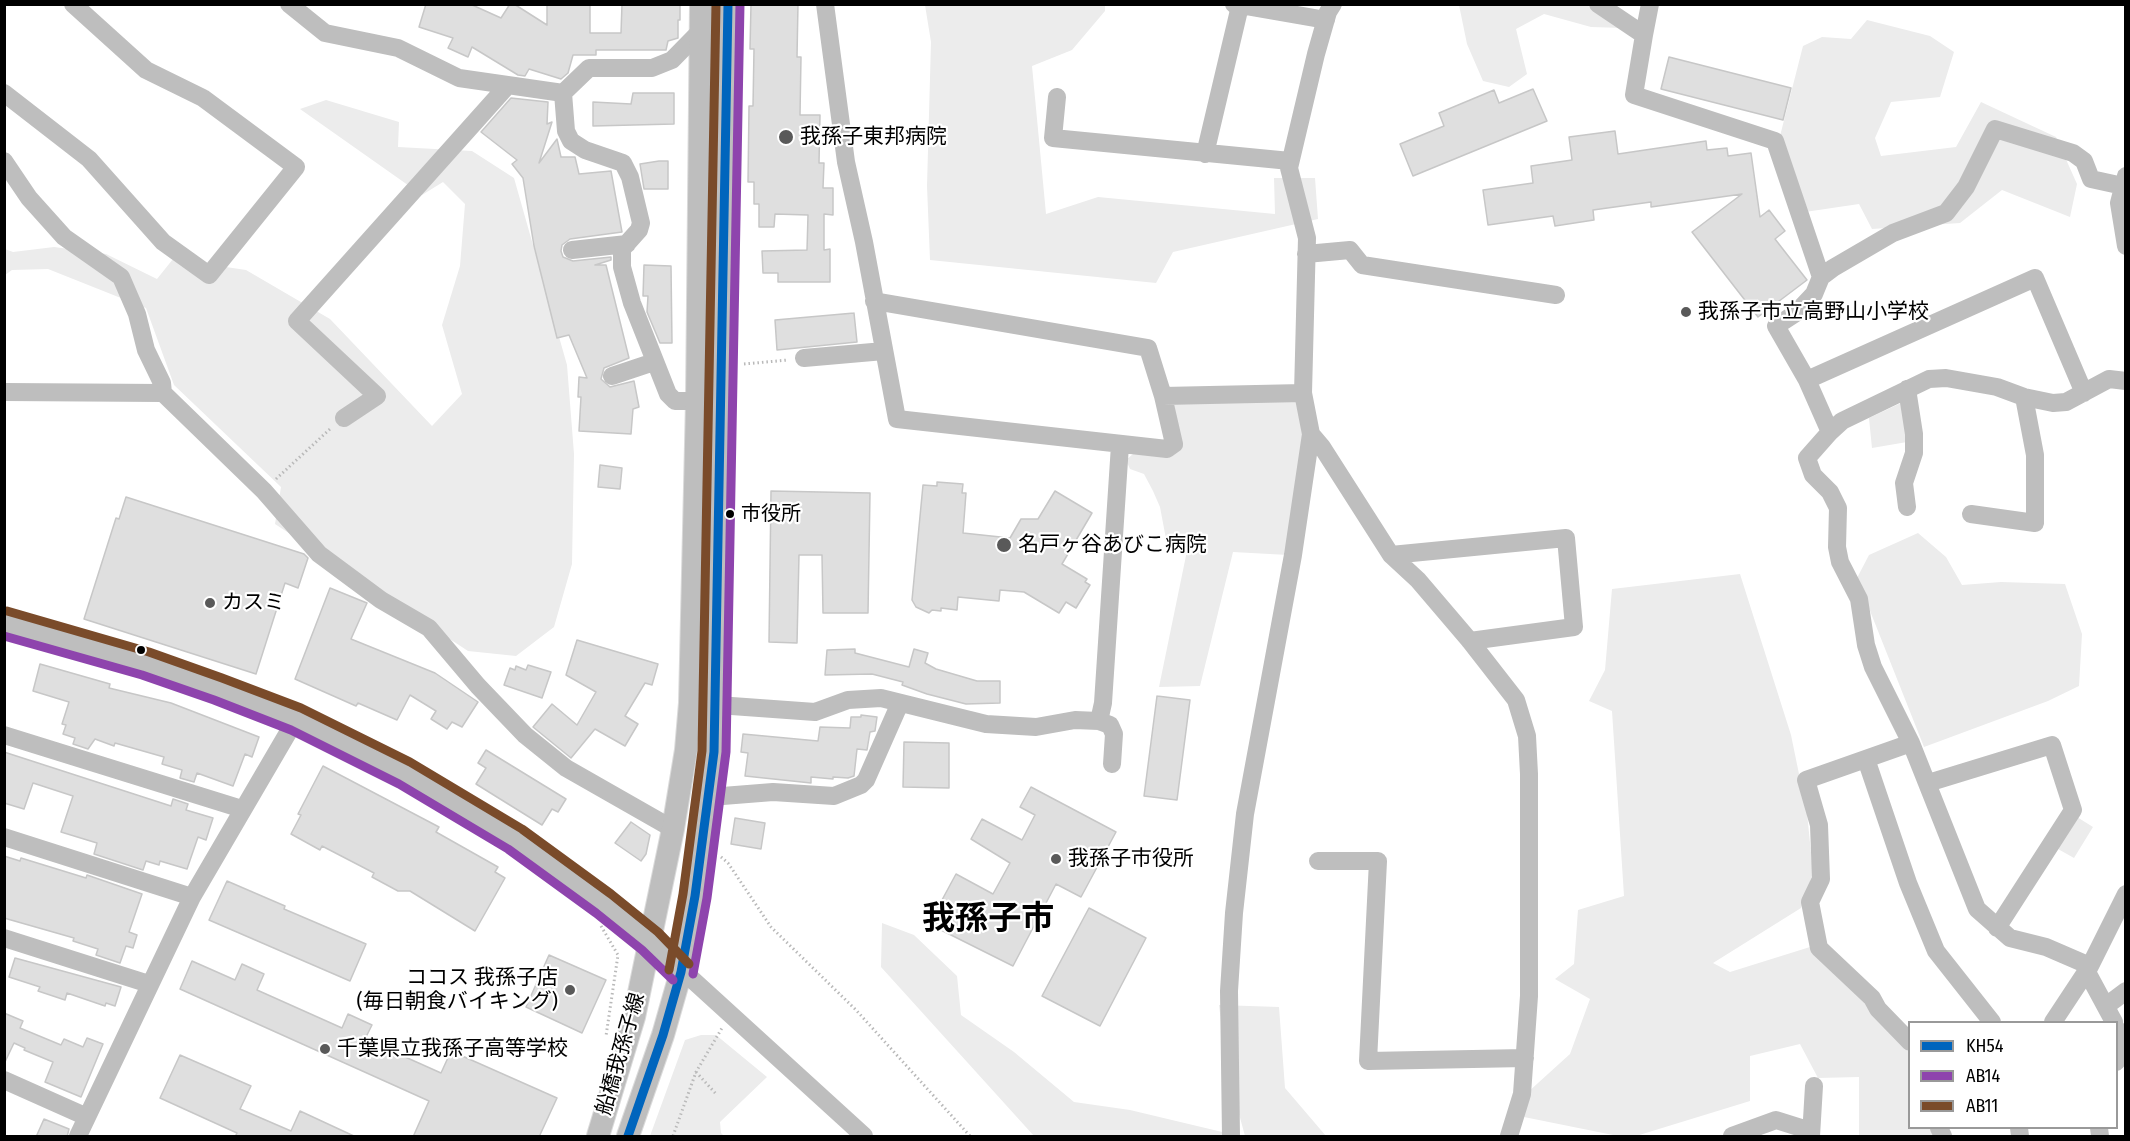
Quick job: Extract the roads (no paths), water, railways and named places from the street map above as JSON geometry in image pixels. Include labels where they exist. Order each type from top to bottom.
[{"type":"main road","name":"船橋我孫子線","points":[[597,1137],[634,1017],[673,829],[686,750],[690,703],[697,401],[701,4]]},
{"type":"main road","name":"船橋我孫子線","points":[[628,1137],[660,1046],[681,972],[710,797],[716,704],[723,401],[728,4]]},
{"type":"street","points":[[4,93],[89,159],[164,242],[209,276],[296,167],[203,98],[146,70],[73,4]]},
{"type":"street","points":[[289,4],[326,33],[398,48],[459,78],[562,93]]},
{"type":"street","points":[[562,93],[589,69],[652,69],[672,60],[728,4]]},
{"type":"street","points":[[825,4],[846,162],[897,419],[1120,445],[1167,449],[1174,444],[1163,396],[1148,348],[874,301]]},
{"type":"street","points":[[1598,4],[1644,35]]},
{"type":"street","points":[[1650,4],[1634,95],[1775,141],[1821,277]]},
{"type":"street","points":[[1204,154],[1243,5],[1329,12],[1289,168],[1293,191],[1307,238],[1303,393],[1311,434],[1293,555],[1244,825],[1234,914],[1229,991],[1233,1120],[1231,1137]]},
{"type":"street","points":[[344,418],[377,396],[297,321],[508,85]]},
{"type":"street","points":[[562,93],[566,131],[571,141],[585,150],[623,163],[630,177],[641,223],[639,230],[622,249],[622,267],[632,303],[654,362],[671,399],[723,401]]},
{"type":"street","points":[[1057,97],[1053,138],[1290,161]]},
{"type":"street","points":[[1830,432],[1807,380],[1776,326],[1796,313],[1814,294],[1821,277],[1893,233],[1946,213],[1966,187],[1995,129],[2073,153],[2084,161],[2091,178],[2123,192],[2126,246]]},
{"type":"street","points":[[4,161],[29,198],[64,237],[121,277],[137,314],[146,350],[162,383],[163,393],[264,491],[319,554],[381,600],[429,628],[478,686],[525,735],[566,768],[673,829]]},
{"type":"street","points":[[572,250],[627,244]]},
{"type":"street","points":[[1306,254],[1350,250],[1362,265],[1556,295]]},
{"type":"street","points":[[1807,380],[2035,278],[2084,393]]},
{"type":"street","points":[[804,358],[884,351]]},
{"type":"street","points":[[612,376],[654,362]]},
{"type":"street","points":[[2110,1014],[2089,969],[2046,947],[2010,938],[1977,909],[1911,743],[1873,667],[1866,645],[1859,599],[1840,562],[1837,547],[1838,508],[1830,492],[1809,467],[1807,458],[1842,421],[1929,379],[1946,378],[1997,387],[2024,397],[2053,403],[2066,402],[2109,380],[2126,381]]},
{"type":"street","points":[[1907,389],[1914,434],[1914,453],[1904,483],[1907,507]]},
{"type":"street","points":[[4,392],[163,393]]},
{"type":"street","points":[[1163,396],[1303,393]]},
{"type":"street","points":[[1971,514],[2035,523],[2035,454],[2024,397]]},
{"type":"street","points":[[1311,434],[1322,447],[1391,555],[1418,580],[1470,641],[1515,700],[1527,736],[1529,996],[1522,1094],[1509,1137]]},
{"type":"street","points":[[1099,721],[1103,704],[1120,445]]},
{"type":"street","points":[[1391,555],[1566,538],[1574,627],[1470,641]]},
{"type":"street","points":[[4,623],[146,664],[296,719],[405,773],[515,839],[603,903],[650,941],[681,972],[730,1013],[864,1137]]},
{"type":"street","points":[[690,703],[815,712],[848,700],[881,698],[986,724],[1036,727],[1075,720],[1099,721],[1110,725],[1114,734],[1112,764]]},
{"type":"street","points":[[710,797],[772,792],[834,796],[861,785],[866,780],[900,703]]},
{"type":"street","points":[[78,1137],[192,897],[296,719]]},
{"type":"street","points":[[4,735],[242,809]]},
{"type":"street","points":[[1908,1040],[1883,1014],[1872,998],[1819,948],[1810,902],[1821,879],[1819,825],[1806,780],[1911,743]]},
{"type":"street","points":[[1928,783],[2052,745],[2073,810],[1997,928]]},
{"type":"street","points":[[1866,759],[1908,883],[1936,951],[1990,1021]]},
{"type":"street","points":[[4,837],[192,897]]},
{"type":"street","points":[[1318,861],[1378,861],[1368,1062],[1525,1058]]},
{"type":"street","points":[[2054,1021],[2089,969],[2126,894]]},
{"type":"street","points":[[4,938],[149,984]]},
{"type":"street","points":[[2110,1014],[2126,991]]},
{"type":"street","points":[[2118,1032],[2126,1048]]},
{"type":"street","points":[[4,1080],[87,1117]]},
{"type":"street","points":[[1732,1137],[1776,1120],[1811,1134],[1814,1086]]},
{"type":"place","name":"我孫子東邦病院","points":[[786,137]]},
{"type":"place","name":"我孫子市立高野山小学校","points":[[1686,312]]},
{"type":"place","name":"市役所","points":[[730,514]]},
{"type":"place","name":"名戸ヶ谷あびこ病院","points":[[1004,545]]},
{"type":"place","name":"カスミ","points":[[210,603]]},
{"type":"place","name":"我孫子市役所","points":[[1056,859]]},
{"type":"place","name":"ココス 我孫子店 (毎日朝食バイキング)","points":[[570,990]]},
{"type":"place","name":"千葉県立我孫子高等学校","points":[[325,1049]]},
{"type":"district","name":"我孫子市","points":[[988,920]]}]
